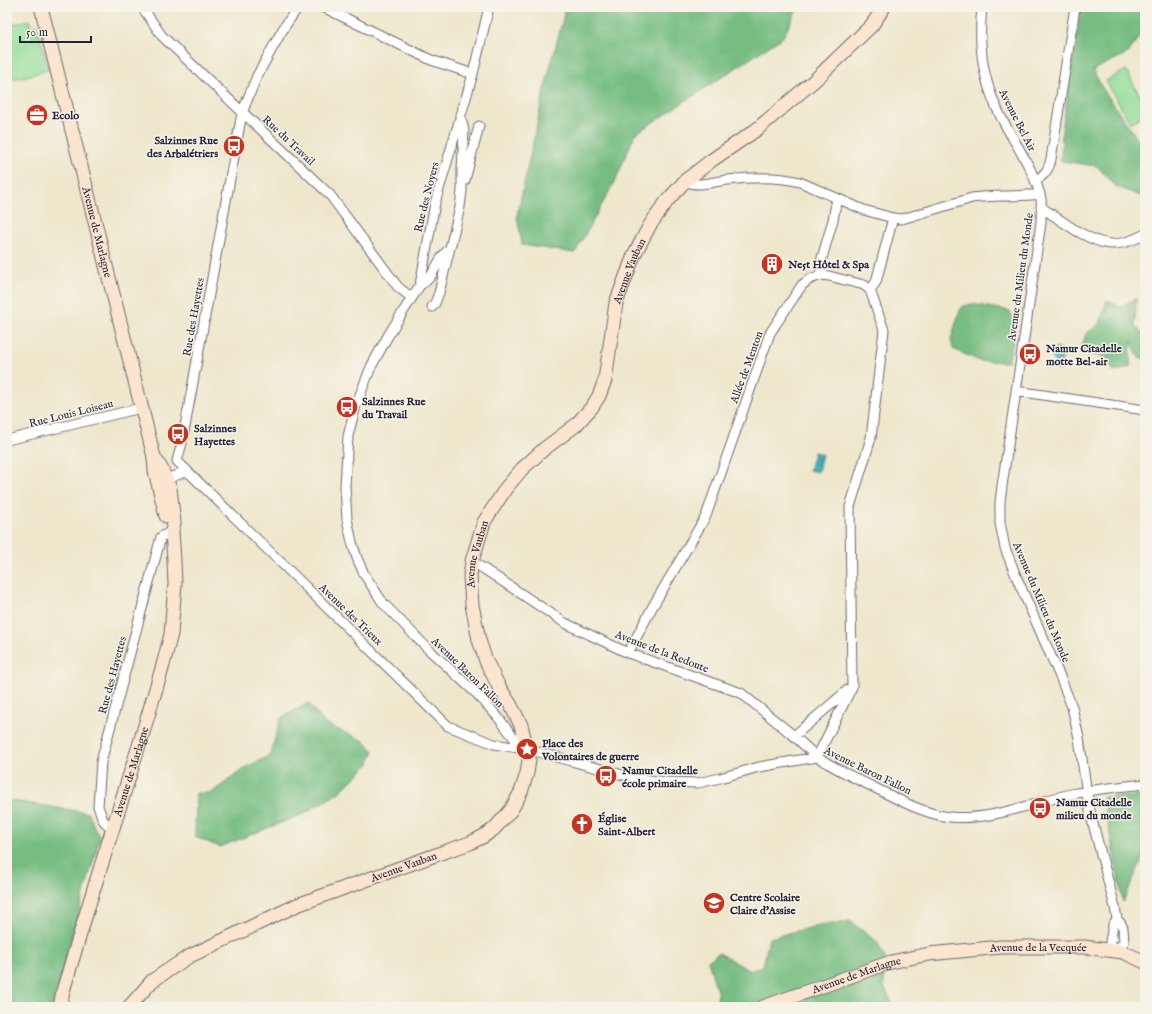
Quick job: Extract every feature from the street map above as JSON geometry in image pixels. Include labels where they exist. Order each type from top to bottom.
[{"type":"main road","name":"Avenue de Marlagne","points":[[41,7],[141,408],[158,469],[168,524],[172,531]]},
{"type":"main road","name":"Avenue Vauban","points":[[129,1007],[152,981],[188,957],[297,905],[470,843],[484,836],[497,826],[508,814],[521,792],[527,773],[529,760],[521,725],[486,661],[479,640],[472,605],[470,576],[472,561],[484,522],[506,488],[522,469],[576,425],[592,407],[599,396],[605,380],[616,303],[634,255],[650,225],[668,201],[685,181],[712,160],[756,130],[816,79],[872,25],[884,7]]},
{"type":"main road","name":"Avenue de Marlagne","points":[[60,1007],[63,991],[141,739],[171,634],[175,584],[172,531],[174,523],[170,488],[167,480],[158,469]]},
{"type":"main road","name":"Avenue de la Vecquée","points":[[929,954],[1001,947],[1084,947],[1122,952],[1145,962]]},
{"type":"main road","name":"Avenue de Marlagne","points":[[763,1007],[891,962],[929,954]]},
{"type":"street","name":"Rue du Travail","points":[[142,7],[162,36],[330,195],[398,287],[412,298]]},
{"type":"street","name":"Rue des Hayettes","points":[[177,461],[182,443],[242,113],[257,76],[283,29],[298,7]]},
{"type":"street","points":[[323,7],[431,60],[473,74]]},
{"type":"street","name":"Rue des Noyers","points":[[412,298],[420,285],[436,203],[473,74],[489,7]]},
{"type":"street","name":"Avenue Bel Air","points":[[982,7],[980,24],[981,45],[989,89],[1001,117],[1035,180],[1040,194]]},
{"type":"street","points":[[1035,180],[1044,175],[1051,159],[1075,7]]},
{"type":"street","name":"Rue des Noyers","points":[[432,307],[436,303],[439,293],[460,207],[464,131],[461,116]]},
{"type":"street","name":"Rue des Noyers","points":[[462,191],[479,126]]},
{"type":"street","points":[[685,181],[690,184],[698,185],[727,180],[769,177],[780,178],[800,182],[864,210],[902,219],[982,196],[1027,196],[1040,194]]},
{"type":"street","name":"Avenue du Milieu du Monde","points":[[1040,194],[1041,223],[1001,495],[1001,532],[1007,556],[1070,702],[1078,734],[1086,791],[1092,820],[1115,907],[1117,919],[1110,942],[1116,951]]},
{"type":"street","points":[[817,757],[852,687],[850,506],[871,438],[884,330],[870,290],[864,285],[821,275],[820,265],[833,220],[837,198]]},
{"type":"street","points":[[1041,207],[1085,236],[1103,243],[1120,243],[1145,234]]},
{"type":"street","points":[[870,290],[876,282],[893,218]]},
{"type":"street","name":"Rue des Noyers","points":[[420,285],[425,283],[430,278],[440,260],[450,248]]},
{"type":"street","name":"Allée de Menton","points":[[628,653],[653,606],[706,516],[770,333],[802,285],[810,279],[821,275]]},
{"type":"street","name":"Avenue Baron Fallon","points":[[412,298],[371,366],[356,405],[348,436],[345,486],[347,519],[352,542],[364,574],[383,603],[427,648],[478,695],[514,738],[527,749],[634,778],[666,782],[698,783],[759,767],[817,757],[836,769],[915,807],[934,814],[952,817],[998,813],[1086,791],[1145,784]]},
{"type":"street","points":[[1016,391],[1145,410]]},
{"type":"street","name":"Rue Louis Loiseau","points":[[7,440],[141,408]]},
{"type":"street","points":[[158,469],[177,461]]},
{"type":"street","name":"Avenue des Trieux","points":[[177,461],[448,726],[494,744],[527,749]]},
{"type":"street","points":[[167,480],[187,471]]},
{"type":"street","name":"Rue des Hayettes","points":[[113,827],[108,825],[103,820],[98,806],[101,762],[161,537],[172,531]]},
{"type":"street","name":"Avenue de la Redoute","points":[[472,561],[565,623],[628,653],[741,693],[794,736],[817,757]]},
{"type":"street","points":[[794,736],[852,687]]},
{"type":"green space","points":[[566,7],[798,7],[783,37],[635,134],[616,179],[575,253],[522,245],[517,216],[545,87]]},
{"type":"green space","points":[[1081,7],[1145,7],[1145,14],[1140,35],[1128,53],[1093,70],[1101,86],[1145,150],[1145,198],[1115,186],[1097,166],[1061,161],[1062,130]]},
{"type":"green space","points":[[29,20],[31,27],[37,25],[49,70],[7,81],[7,26]]},
{"type":"green space","points":[[1126,70],[1145,105],[1145,114],[1130,123],[1106,81]]},
{"type":"green space","points":[[1136,298],[1135,326],[1145,335],[1145,358],[1139,358],[1131,341],[1130,367],[1114,372],[1107,358],[1080,352],[1086,334],[1100,323],[1107,300],[1121,307]]},
{"type":"green space","points":[[972,304],[1010,311],[1015,332],[1008,362],[980,361],[953,349],[951,339],[961,307]]},
{"type":"green space","points":[[308,703],[325,724],[364,741],[374,751],[368,765],[337,794],[303,814],[220,847],[195,837],[196,793],[211,793],[248,766],[270,756],[281,718]]},
{"type":"green space","points":[[1145,796],[1145,856],[1143,857],[1123,902],[1103,797]]},
{"type":"green space","points":[[7,800],[89,813],[94,827],[100,837],[52,1007],[7,1007]]},
{"type":"green space","points":[[850,921],[877,942],[885,958],[884,987],[894,1007],[716,1007],[718,994],[708,961],[719,953],[750,971],[763,966],[769,938],[825,924]]},
{"type":"water","points":[[1056,347],[1063,350],[1064,355],[1060,370],[1057,370],[1052,355],[1052,351]]},
{"type":"water","points":[[814,452],[822,454],[818,472],[809,470]]},
{"type":"place","name":"Ecolo","points":[[37,115]]},
{"type":"place","name":"Salzinnes Rue des Arbalétriers","points":[[234,146]]},
{"type":"place","name":"Ne5t Hôtel & Spa","points":[[772,264]]},
{"type":"place","name":"Namur Citadelle motte Bel-air","points":[[1030,354]]},
{"type":"place","name":"Salzinnes Rue du Travail","points":[[347,407]]},
{"type":"place","name":"Salzinnes Hayettes","points":[[178,434]]},
{"type":"place","name":"Place des Volontaires de guerre","points":[[527,749]]},
{"type":"place","name":"Namur Citadelle école primaire","points":[[606,776]]},
{"type":"place","name":"Namur Citadelle milieu du monde","points":[[1040,808]]},
{"type":"place","name":"Église Saint-Albert","points":[[582,824]]},
{"type":"place","name":"Centre Scolaire Claire d'Assise","points":[[714,903]]}]
